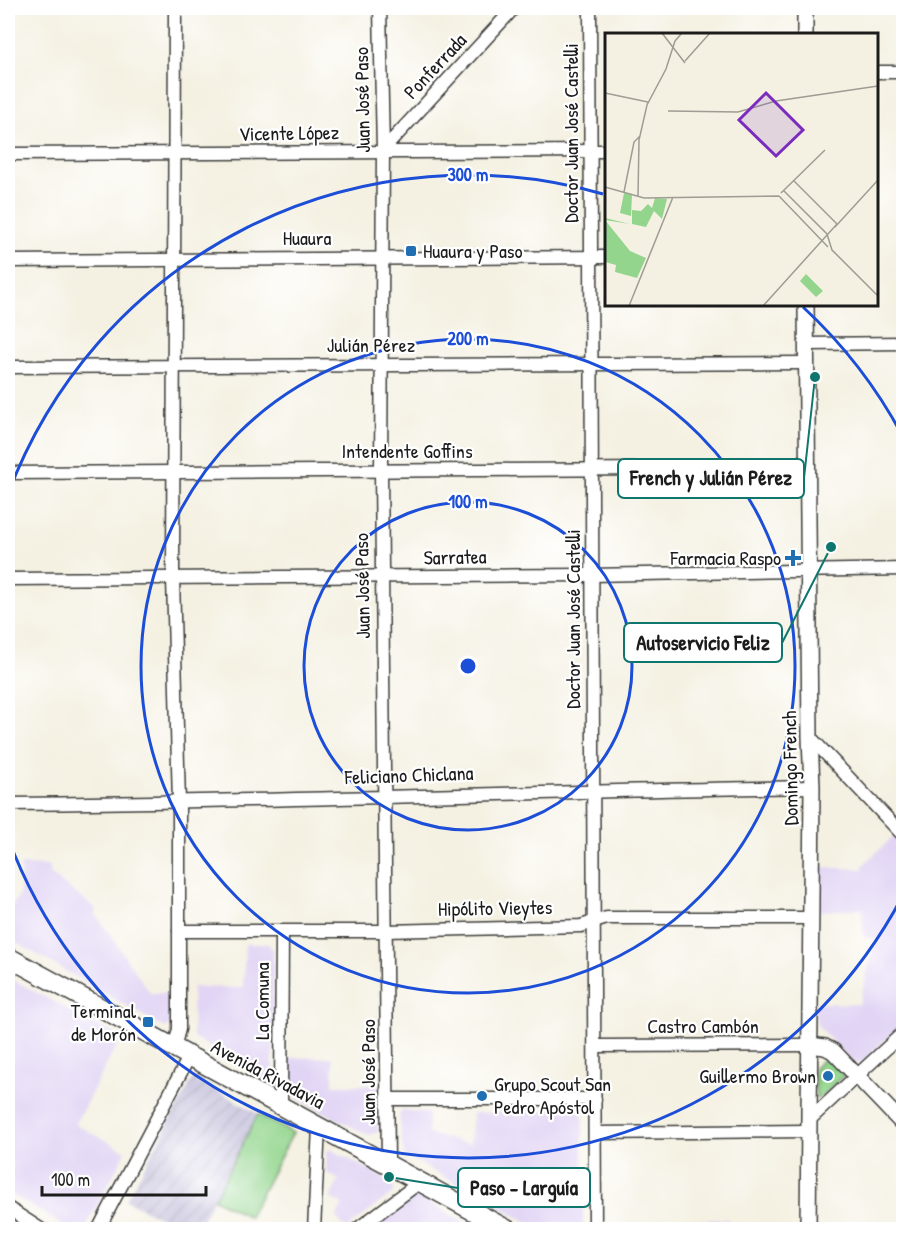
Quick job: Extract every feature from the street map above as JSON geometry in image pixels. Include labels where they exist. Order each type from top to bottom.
[{"type":"main road","name":"Avenida Rivadavia","points":[[8,957],[508,1230]]},
{"type":"street","points":[[98,1230],[181,1052],[173,578],[175,8]]},
{"type":"street","name":"Juan José Paso","points":[[380,8],[384,150],[381,257],[381,470],[388,1164]]},
{"type":"street","name":"Ponferrada","points":[[384,150],[514,8]]},
{"type":"street","name":"Doctor Juan José Castelli","points":[[590,8],[595,1230]]},
{"type":"street","points":[[805,8],[805,33]]},
{"type":"street","points":[[878,72],[903,72]]},
{"type":"street","name":"Vicente López","points":[[8,154],[175,155],[384,150],[605,151]]},
{"type":"street","name":"Huaura","points":[[8,261],[605,257]]},
{"type":"street","name":"Domingo French","points":[[806,306],[812,787],[808,1230]]},
{"type":"street","points":[[807,344],[903,343]]},
{"type":"street","name":"Julián Pérez","points":[[8,367],[807,363]]},
{"type":"street","name":"Intendente Goffins","points":[[8,473],[807,468]]},
{"type":"street","name":"Sarratea","points":[[8,579],[591,575],[903,569]]},
{"type":"street","points":[[810,737],[903,836]]},
{"type":"street","name":"Feliciano Chiclana","points":[[8,804],[178,803],[385,795],[812,787]]},
{"type":"street","name":"Hipólito Vieytes","points":[[179,931],[386,931],[581,926],[607,918],[811,918]]},
{"type":"street","name":"La Comuna","points":[[281,1107],[282,932]]},
{"type":"street","points":[[595,1133],[808,1126],[903,1032]]},
{"type":"street","points":[[810,1045],[825,1047],[832,1051],[903,1125]]},
{"type":"street","name":"Castro Cambón","points":[[595,1046],[810,1045]]},
{"type":"street","points":[[388,1099],[594,1099]]},
{"type":"street","points":[[314,1230],[319,1127]]},
{"type":"street","points":[[356,1230],[420,1182]]},
{"type":"street","points":[[8,1208],[42,1230]]},
{"type":"shaded area","points":[[894,836],[904,845],[903,1023],[862,1062],[854,1063],[817,1025],[813,1003],[859,1004],[876,939],[864,937],[862,909],[815,911],[816,867],[863,869],[863,865]]},
{"type":"shaded area","points":[[21,865],[49,866],[50,874],[96,909],[95,913],[150,993],[171,993],[171,1025],[165,1028],[8,938],[8,905],[13,905],[20,893]]},
{"type":"shaded area","points":[[245,944],[268,944],[273,950],[273,1079],[270,1084],[193,1037],[192,987],[243,988]]},
{"type":"shaded area","points":[[8,977],[121,1038],[75,1124],[126,1151],[85,1229],[69,1229],[8,1192]]},
{"type":"shaded area","points":[[333,1057],[333,1085],[379,1085],[378,1132],[368,1135],[296,1098],[289,1091],[290,1058]]},
{"type":"shaded area","points":[[194,1077],[258,1114],[197,1229],[182,1229],[126,1200]]},
{"type":"shaded area","points":[[403,1110],[428,1113],[428,1134],[470,1144],[473,1113],[578,1110],[583,1116],[583,1229],[540,1229],[404,1155],[399,1115]]},
{"type":"shaded area","points":[[330,1149],[390,1181],[394,1188],[394,1192],[346,1229],[336,1217],[343,1205],[330,1198],[339,1180],[326,1172],[327,1152]]},
{"type":"shaded area","points":[[417,1196],[476,1229],[369,1229]]},
{"type":"shaded area","points":[[728,1219],[728,1229],[668,1229],[672,1221]]},
{"type":"green space","points":[[824,1059],[831,1060],[844,1075],[819,1099],[816,1098],[814,1068]]},
{"type":"green space","points":[[258,1114],[293,1133],[249,1217],[214,1199]]},
{"type":"place","name":"Huaura y Paso","points":[[411,251]]},
{"type":"place","name":"French y Julián Pérez","points":[[815,377]]},
{"type":"place","name":"Autoservicio Feliz","points":[[831,547]]},
{"type":"place","name":"Farmacia Raspo","points":[[793,558]]},
{"type":"place","name":"Terminal de Morón","points":[[148,1022]]},
{"type":"place","name":"Guillermo Brown","points":[[828,1076]]},
{"type":"place","name":"Grupo Scout San Pedro Apóstol","points":[[482,1096]]},
{"type":"place","name":"Paso - Larguía","points":[[389,1177]]}]
